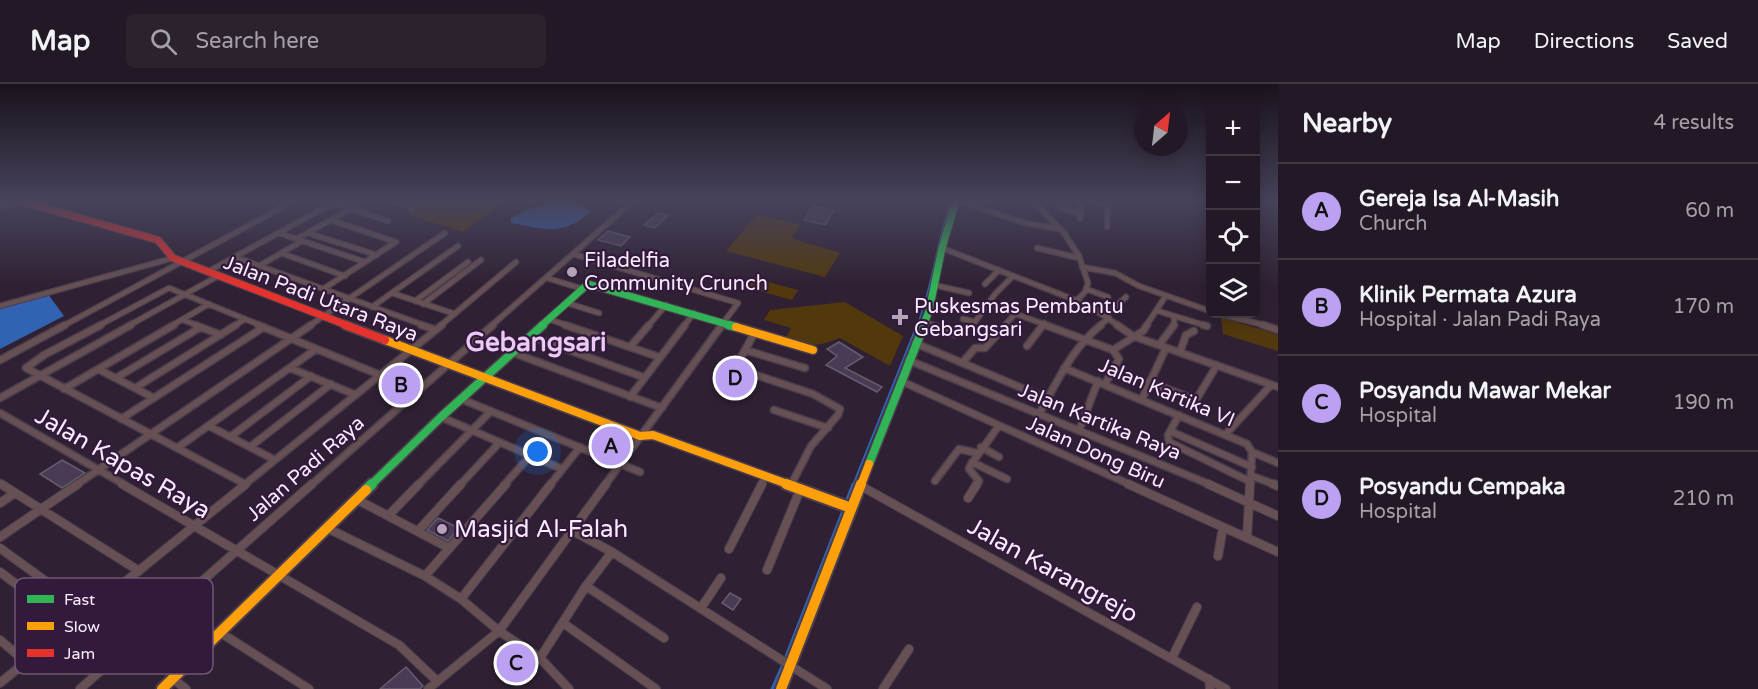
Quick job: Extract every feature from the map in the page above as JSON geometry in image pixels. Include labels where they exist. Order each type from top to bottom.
[{"type":"street","points":[[119,229],[158,240],[179,260]]},
{"type":"street","points":[[0,360],[239,229]]},
{"type":"street","points":[[207,272],[286,229]]},
{"type":"street","points":[[259,266],[313,229]]},
{"type":"street","points":[[323,289],[396,243],[357,229]]},
{"type":"street","name":"Jalan Padi Raya","points":[[206,578],[601,229]]},
{"type":"street","points":[[781,689],[847,507],[861,486],[924,322],[948,229]]},
{"type":"street","points":[[1060,229],[1079,258],[1082,273],[1088,283],[1076,301]]},
{"type":"street","points":[[308,232],[377,255]]},
{"type":"street","points":[[279,233],[365,262]]},
{"type":"street","points":[[0,537],[445,233]]},
{"type":"street","points":[[372,307],[458,246]]},
{"type":"street","points":[[942,248],[1096,309],[1133,336],[1275,386],[1238,417],[1225,435]]},
{"type":"street","points":[[1037,248],[1079,258]]},
{"type":"street","points":[[281,253],[345,276]]},
{"type":"street","points":[[428,689],[499,631],[738,302],[573,254]]},
{"type":"street","points":[[235,257],[436,330]]},
{"type":"street","points":[[0,306],[179,260]]},
{"type":"street","name":"Jalan Padi Utara Raya","points":[[179,260],[640,436],[653,435],[847,507]]},
{"type":"street","points":[[423,303],[481,260]]},
{"type":"street","points":[[415,301],[468,262]]},
{"type":"street","points":[[130,578],[436,330],[516,262]]},
{"type":"street","points":[[1082,267],[1115,273],[1165,297],[1206,311]]},
{"type":"street","points":[[984,284],[999,270]]},
{"type":"street","points":[[0,398],[218,276]]},
{"type":"street","points":[[963,320],[975,322],[994,294],[1013,276]]},
{"type":"street","points":[[547,278],[666,305],[813,350]]},
{"type":"street","points":[[443,280],[451,283]]},
{"type":"street","points":[[934,285],[969,293]]},
{"type":"street","points":[[213,641],[326,527],[441,417],[585,286]]},
{"type":"street","points":[[245,484],[26,368],[44,355],[169,288],[380,375]]},
{"type":"street","points":[[1086,289],[1108,297]]},
{"type":"street","points":[[392,293],[455,314]]},
{"type":"street","points":[[1039,414],[1064,368],[1084,338],[1126,297]]},
{"type":"street","points":[[1113,350],[1143,331],[1165,297]]},
{"type":"street","points":[[567,303],[599,313]]},
{"type":"street","points":[[64,389],[209,304]]},
{"type":"street","points":[[989,304],[1113,350],[1119,359],[1105,384]]},
{"type":"street","points":[[630,347],[666,305]]},
{"type":"street","points":[[1158,311],[1207,326]]},
{"type":"street","points":[[630,396],[694,313]]},
{"type":"street","points":[[963,362],[975,348],[985,348],[1016,314]]},
{"type":"street","points":[[1142,399],[1163,346],[1174,327],[1174,317]]},
{"type":"street","points":[[1238,318],[1278,330]]},
{"type":"street","points":[[135,388],[245,319]]},
{"type":"street","points":[[548,319],[659,357]]},
{"type":"street","points":[[183,320],[221,335]]},
{"type":"street","points":[[924,322],[955,334],[964,329]]},
{"type":"street","points":[[1027,346],[1044,323]]},
{"type":"street","points":[[116,378],[201,327]]},
{"type":"street","points":[[121,419],[264,327]]},
{"type":"street","points":[[1180,352],[1186,335],[1194,331]]},
{"type":"street","points":[[756,333],[734,367],[736,369],[813,394],[836,406],[840,412],[812,446],[791,486]]},
{"type":"street","points":[[529,336],[643,377]]},
{"type":"street","points":[[915,343],[1048,399]]},
{"type":"street","points":[[177,448],[316,349]]},
{"type":"street","points":[[745,350],[804,368]]},
{"type":"street","points":[[511,352],[662,408]]},
{"type":"street","name":"Jalan Kartika Raya","points":[[908,360],[1248,500],[1278,516]]},
{"type":"street","points":[[1150,383],[1196,399],[1217,365]]},
{"type":"street","points":[[290,368],[356,394]]},
{"type":"street","name":"Jalan Kartika VI","points":[[1064,368],[1247,444],[1252,452],[1278,463]]},
{"type":"street","points":[[98,369],[154,398]]},
{"type":"street","points":[[230,437],[311,376]]},
{"type":"street","name":"Jalan Dong Biru","points":[[902,381],[998,427],[1278,552]]},
{"type":"street","points":[[1079,430],[1098,381]]},
{"type":"street","points":[[250,447],[331,384]]},
{"type":"street","points":[[461,399],[640,472]]},
{"type":"street","points":[[774,410],[828,428]]},
{"type":"street","points":[[388,516],[490,411]]},
{"type":"street","name":"Jalan Kapas Raya","points":[[0,413],[235,552],[399,645],[437,681]]},
{"type":"street","points":[[1179,415],[1170,431],[1168,440],[1172,445],[1278,486]]},
{"type":"street","points":[[441,417],[471,432],[562,469]]},
{"type":"street","points":[[209,426],[275,460]]},
{"type":"street","points":[[968,498],[979,481],[969,469],[979,450],[998,427]]},
{"type":"street","points":[[1170,431],[1252,475]]},
{"type":"street","points":[[418,531],[499,444]]},
{"type":"street","points":[[461,599],[580,447]]},
{"type":"street","points":[[935,481],[959,449],[979,450],[999,457]]},
{"type":"street","points":[[1247,538],[1252,452]]},
{"type":"street","points":[[425,576],[530,456]]},
{"type":"street","points":[[972,462],[1007,478]]},
{"type":"street","points":[[729,549],[765,477]]},
{"type":"street","points":[[0,483],[139,571]]},
{"type":"street","name":"Jalan Karangrejo","points":[[861,486],[1172,658],[1209,684],[1226,689]]},
{"type":"street","points":[[767,570],[800,490]]},
{"type":"street","points":[[0,503],[15,493]]},
{"type":"street","points":[[356,499],[449,548]]},
{"type":"street","points":[[326,527],[425,576],[461,599],[499,631],[540,658],[569,689]]},
{"type":"street","points":[[1218,556],[1223,527]]},
{"type":"street","points":[[571,530],[612,552],[827,689]]},
{"type":"street","points":[[0,548],[41,578]]},
{"type":"street","points":[[540,658],[586,586],[612,552]]},
{"type":"street","points":[[0,572],[15,583]]},
{"type":"street","points":[[701,608],[721,578]]},
{"type":"street","points":[[586,586],[664,638]]},
{"type":"street","points":[[1172,658],[1197,607]]},
{"type":"street","points":[[563,623],[656,689]]},
{"type":"street","points":[[221,633],[309,689]]},
{"type":"street","points":[[0,640],[15,653]]},
{"type":"street","points":[[883,689],[909,649]]},
{"type":"street","points":[[0,683],[15,671]]},
{"type":"street","name":"Jalan Padi Raya","points":[[80,689],[97,674]]},
{"type":"street","points":[[162,689],[178,674]]},
{"type":"street","points":[[173,679],[186,689]]},
{"type":"shaded area","points":[[744,229],[798,229],[791,238],[840,253],[825,277],[726,251]]},
{"type":"shaded area","points":[[754,278],[798,290],[792,300],[748,288]]},
{"type":"shaded area","points":[[845,302],[903,336],[890,366],[840,338],[813,345],[794,341],[786,338],[791,328],[764,320],[770,310]]},
{"type":"shaded area","points":[[1221,318],[1278,335],[1278,351],[1223,334]]},
{"type":"water","points":[[48,294],[64,316],[0,349],[0,307]]},
{"type":"building","points":[[608,231],[630,237],[621,246],[598,240]]},
{"type":"building","points":[[839,342],[863,357],[845,368],[882,387],[877,392],[826,365],[837,356],[827,349]]},
{"type":"building","points":[[398,377],[415,384],[404,394],[387,387]]},
{"type":"building","points":[[609,431],[617,434],[614,438],[626,443],[621,454],[618,453],[616,456],[596,448]]},
{"type":"building","points":[[62,460],[85,473],[62,488],[40,474]]},
{"type":"building","name":"Masjid Al-Falah","points":[[438,518],[459,528],[448,541],[427,530]]},
{"type":"building","points":[[730,593],[741,599],[733,610],[722,603]]},
{"type":"building","points":[[519,651],[528,657],[511,676],[503,670]]},
{"type":"building","points":[[406,667],[423,686],[420,689],[380,689]]},
{"type":"waterway","points":[[917,326],[943,229]]},
{"type":"waterway","points":[[853,485],[917,325]]},
{"type":"waterway","points":[[846,502],[853,484]]},
{"type":"waterway","points":[[785,659],[844,508]]},
{"type":"waterway","points":[[772,689],[783,664]]},
{"type":"traffic: fast","points":[[869,464],[929,311],[948,229]]},
{"type":"traffic: fast","points":[[366,490],[441,417],[588,284],[736,327]]},
{"type":"traffic: slow","points":[[736,327],[813,350]]},
{"type":"traffic: slow","points":[[385,340],[640,436],[653,435],[851,508]]},
{"type":"traffic: slow","points":[[781,689],[869,464]]},
{"type":"traffic: slow","points":[[213,639],[366,490]]},
{"type":"traffic: slow","points":[[162,689],[177,674]]},
{"type":"traffic: jam","points":[[120,229],[158,240],[173,258],[385,340]]},
{"type":"place","name":"Filadelfia Community Crunch","points":[[572,272]]},
{"type":"place","name":"Puskesmas Pembantu Gebangsari","points":[[900,317]]},
{"type":"place","name":"Posyandu Cempaka","points":[[735,378]]},
{"type":"place","name":"Klinik Permata Azura","points":[[401,385]]},
{"type":"place","name":"Gereja Isa Al-Masih","points":[[611,446]]},
{"type":"place","name":"Masjid Al-Falah","points":[[442,529]]},
{"type":"place","name":"Posyandu Mawar Mekar","points":[[516,663]]},
{"type":"district","name":"Gebangsari","points":[[536,342]]}]
